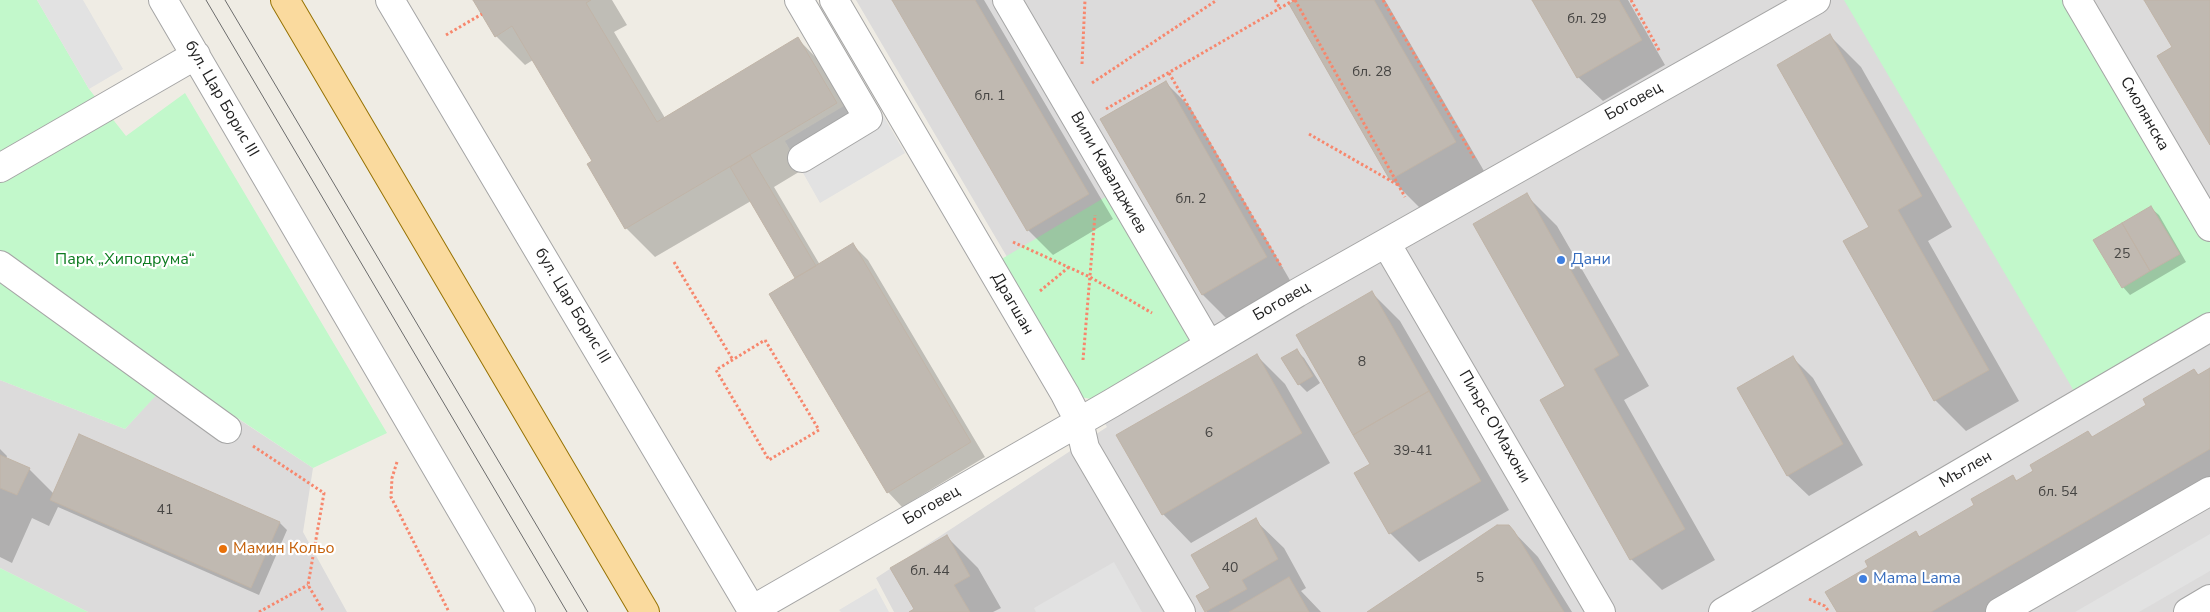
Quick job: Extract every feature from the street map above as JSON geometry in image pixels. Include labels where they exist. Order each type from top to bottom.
[{"type":"main road","points":[[285,0],[645,612]]},
{"type":"street","name":"бул. Цар Борис III","points":[[163,0],[521,612]]},
{"type":"street","name":"бул. Цар Борис III","points":[[390,0],[753,611]]},
{"type":"street","points":[[799,0],[868,118],[802,158]]},
{"type":"street","name":"Драгшан","points":[[834,0],[1079,421],[1085,448],[1181,612]]},
{"type":"street","name":"Вили Кавалджиев","points":[[1007,0],[1209,345]]},
{"type":"street","name":"Боговец","points":[[753,611],[1297,293],[1816,0]]},
{"type":"street","name":"Смолянска","points":[[2077,0],[2210,227]]},
{"type":"street","points":[[0,168],[196,55]]},
{"type":"street","name":"Пиърс О'Махони","points":[[1386,243],[1601,612]]},
{"type":"street","points":[[0,265],[227,429]]},
{"type":"street","name":"Мъглен","points":[[1723,612],[2210,327]]},
{"type":"street","points":[[2000,612],[2030,605],[2210,491]]},
{"type":"street","points":[[2188,612],[2210,599]]},
{"type":"path","points":[[1082,72],[1085,0]]},
{"type":"path","points":[[1079,125],[1081,90],[1217,0]]},
{"type":"path","points":[[1275,0],[1281,8]]},
{"type":"path","points":[[1079,125],[1295,0],[1420,223]]},
{"type":"path","points":[[1383,0],[1488,184]]},
{"type":"path","points":[[1631,0],[1661,52]]},
{"type":"path","points":[[443,37],[482,14]]},
{"type":"path","points":[[1169,73],[1297,293]]},
{"type":"path","points":[[1309,134],[1399,185]]},
{"type":"path","points":[[1083,362],[1095,208]]},
{"type":"path","points":[[977,244],[1006,240],[1090,277],[1158,316]]},
{"type":"path","points":[[674,262],[732,360]]},
{"type":"path","points":[[765,340],[819,430],[769,460],[716,370],[732,360],[765,340]]},
{"type":"path","points":[[227,429],[324,493],[308,585],[324,612]]},
{"type":"path","points":[[398,455],[392,478],[391,497],[449,612]]},
{"type":"path","points":[[259,612],[308,585]]},
{"type":"shaded area","points":[[37,0],[83,0],[123,69],[89,89]]},
{"type":"shaded area","points":[[856,0],[2210,0],[2210,612],[894,612],[876,578],[1107,427]]},
{"type":"shaded area","points":[[869,91],[905,153],[820,203],[785,141]]},
{"type":"shaded area","points":[[173,376],[313,468],[303,532],[347,612],[88,612],[0,568],[0,380],[125,429]]},
{"type":"shaded area","points":[[2210,534],[2210,571],[2139,612],[2075,612]]},
{"type":"shaded area","points":[[1114,562],[1142,612],[1036,612],[1034,608]]},
{"type":"shaded area","points":[[876,588],[889,612],[841,612],[839,610]]},
{"type":"green space","name":"Парк „Хиподрума“","points":[[0,0],[37,0],[89,89],[126,136],[185,93],[387,433],[313,468],[174,376],[125,429],[0,380]]},
{"type":"green space","points":[[1844,0],[2077,0],[2210,227],[2210,327],[2081,403]]},
{"type":"green space","points":[[1117,190],[1209,345],[1112,403],[1065,394],[990,266]]},
{"type":"green space","points":[[0,568],[88,612],[0,612]]},
{"type":"building","points":[[473,0],[591,0],[586,3],[657,122],[798,37],[837,103],[625,229],[587,164],[592,161],[512,26],[495,37]]},
{"type":"building","points":[[892,0],[975,0],[1089,194],[1027,231]]},
{"type":"building","points":[[1295,0],[1374,0],[1456,142],[1390,180],[1289,4]]},
{"type":"building","points":[[1532,0],[1619,0],[1642,40],[1577,78]]},
{"type":"building","points":[[2144,0],[2210,0],[2210,145],[2157,56],[2172,47]]},
{"type":"building","points":[[1830,34],[1922,196],[1898,210],[1989,370],[1934,401],[1843,241],[1869,227],[1777,65]]},
{"type":"building","points":[[1166,81],[1267,257],[1202,295],[1100,119]]},
{"type":"building","points":[[750,155],[816,266],[795,278],[730,167]]},
{"type":"building","points":[[1527,193],[1619,355],[1594,369],[1685,529],[1630,560],[1540,400],[1565,386],[1473,224]]},
{"type":"building","points":[[2151,206],[2180,254],[2150,271],[2122,223]]},
{"type":"building","points":[[2122,223],[2150,271],[2122,288],[2093,240]]},
{"type":"building","points":[[853,243],[971,442],[887,493],[769,294]]},
{"type":"building","points":[[1372,291],[1429,391],[1353,435],[1296,335]]},
{"type":"building","points":[[1297,349],[1313,376],[1298,385],[1281,358]]},
{"type":"building","points":[[1257,354],[1302,433],[1162,515],[1116,435]]},
{"type":"building","points":[[1793,356],[1843,444],[1787,476],[1737,388]]},
{"type":"building","points":[[2210,368],[2210,449],[1931,612],[1837,612],[1825,592],[1868,567],[1865,561],[1916,531],[1919,537],[1974,505],[1971,499],[2013,475],[2016,481],[2033,471],[2030,465],[2088,431],[2092,437],[2146,405],[2143,399],[2194,369],[2198,375]]},
{"type":"building","points":[[1429,391],[1481,481],[1389,534],[1354,473],[1370,464],[1353,435]]},
{"type":"building","points":[[79,434],[280,522],[251,588],[50,500]]},
{"type":"building","points":[[0,455],[30,468],[17,495],[0,488]]},
{"type":"building","points":[[1256,518],[1278,559],[1242,580],[1247,589],[1205,612],[1196,596],[1210,588],[1191,555]]},
{"type":"building","points":[[1497,525],[1509,525],[1514,531],[1564,612],[1367,612]]},
{"type":"building","points":[[947,535],[970,576],[954,585],[970,612],[909,612],[914,609],[890,568]]},
{"type":"building","points":[[1289,577],[1309,612],[1229,612]]},
{"type":"tram line","points":[[206,0],[567,612]]},
{"type":"tram line","points":[[225,0],[588,612]]},
{"type":"place","name":"Дани","points":[[1561,260]]},
{"type":"place","name":"Мамин Кольо","points":[[223,549]]},
{"type":"place","name":"Mama Lama","points":[[1863,579]]}]
